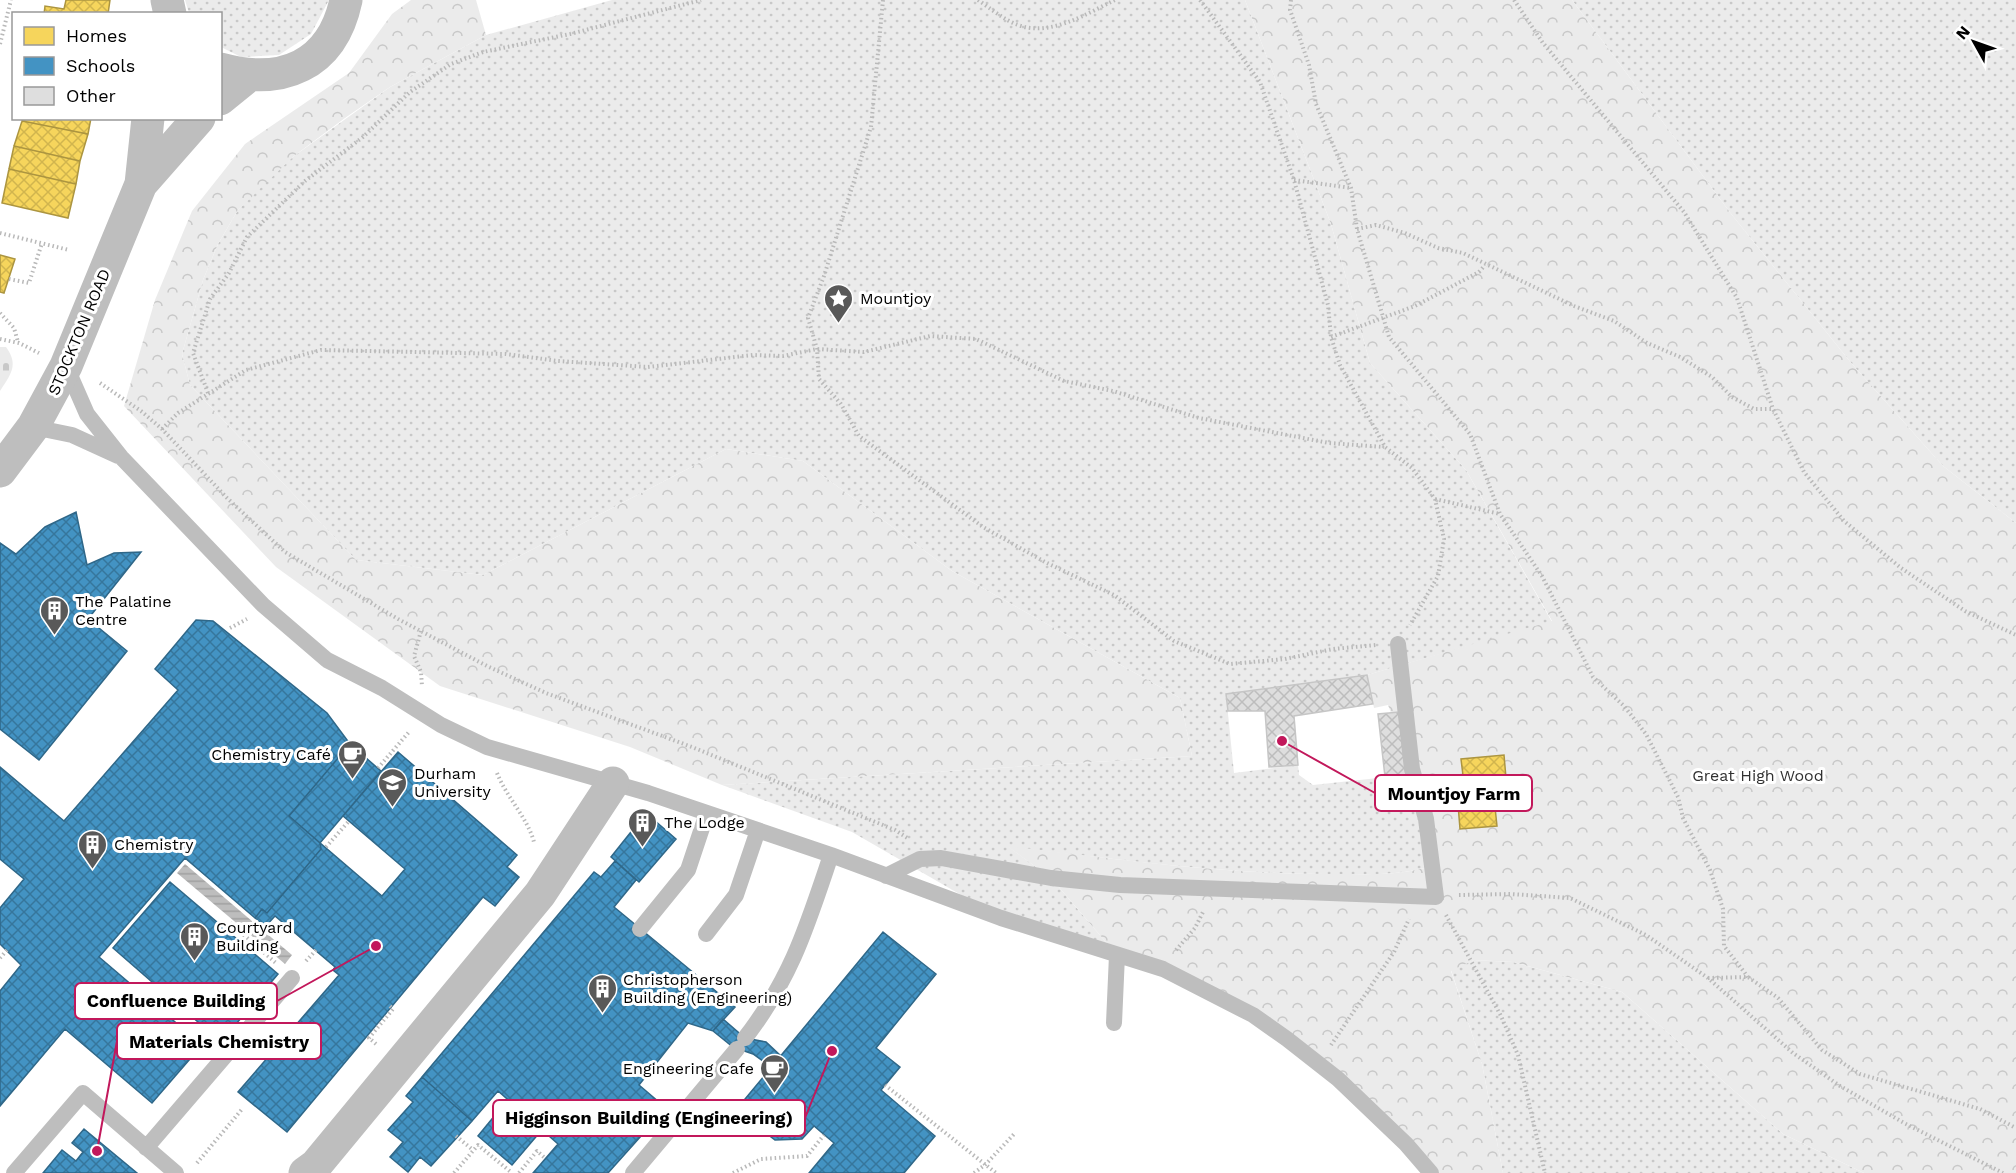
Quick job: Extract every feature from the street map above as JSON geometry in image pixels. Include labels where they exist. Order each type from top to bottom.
[{"type":"main road","points":[[222,95],[234,73],[276,75],[304,64],[327,45],[342,19],[346,0]]},
{"type":"main road","name":"STOCKTON ROAD","points":[[0,471],[33,427],[66,366],[141,184],[148,120]]},
{"type":"main road","name":"STOCKTON ROAD","points":[[141,184],[197,120]]},
{"type":"main road","points":[[305,1173],[328,1150],[540,894],[613,783]]},
{"type":"lane","points":[[66,366],[87,414],[121,457],[216,558],[296,636],[327,660],[411,705],[441,725],[488,747],[707,813],[831,855],[1001,918],[1163,969],[1253,1015],[1318,1063],[1397,1136],[1431,1173]]},
{"type":"lane","points":[[33,427],[72,435],[121,457]]},
{"type":"lane","points":[[886,876],[920,859],[941,858],[1051,878],[1206,888],[1428,897],[1426,819],[1412,769],[1398,644]]},
{"type":"lane","points":[[640,928],[688,870],[707,813]]},
{"type":"lane","points":[[706,934],[736,896],[758,830]]},
{"type":"lane","points":[[633,1173],[770,1006],[804,936],[831,855]]},
{"type":"lane","points":[[1114,1023],[1117,956]]},
{"type":"lane","points":[[146,1148],[292,978]]},
{"type":"lane","points":[[14,1173],[83,1093],[146,1148],[183,1171]]},
{"type":"path","points":[[0,44],[11,0]]},
{"type":"path","points":[[208,393],[193,353],[210,299],[229,273],[247,237],[305,181],[363,137],[410,92],[451,64],[483,52],[570,34],[701,0]]},
{"type":"path","points":[[883,0],[871,128],[824,276],[808,318],[817,349],[819,379],[840,404],[859,436],[983,527],[1045,562],[1114,595],[1174,641],[1230,664],[1285,659],[1352,646],[1398,644],[1438,576],[1444,539],[1435,499],[1412,468],[1384,447],[1340,365],[1330,337],[1328,305],[1294,180],[1260,82],[1200,0]]},
{"type":"path","points":[[978,0],[1018,25],[1045,29],[1077,18],[1115,0]]},
{"type":"path","points":[[1291,0],[1290,10],[1309,65],[1316,104],[1352,188],[1357,229],[1389,337],[1399,352],[1425,379],[1470,434],[1500,514],[1542,576],[1593,677],[1624,706],[1646,734],[1678,796],[1683,818],[1699,844],[1710,870],[1723,909],[1724,946],[1748,977],[1778,998],[1821,1050],[1860,1074],[1980,1109],[2016,1128]]},
{"type":"path","points":[[1514,0],[1543,43],[1684,212],[1737,298],[1773,409],[1804,472],[1844,521],[1901,568],[2002,631],[2016,635]]},
{"type":"path","points":[[1294,180],[1352,188]]},
{"type":"path","points":[[1357,229],[1376,225],[1405,233],[1438,248],[1463,253],[1574,306],[1614,321],[1647,343],[1712,377],[1732,397],[1754,409],[1773,409]]},
{"type":"path","points":[[0,232],[69,250]]},
{"type":"path","points":[[9,279],[29,284],[42,243]]},
{"type":"path","points":[[1330,337],[1415,306],[1479,272],[1485,265]]},
{"type":"path","points":[[0,313],[14,328],[19,343]]},
{"type":"path","points":[[162,429],[178,413],[246,370],[321,350],[506,354],[558,361],[648,367],[753,356],[783,357],[817,349],[864,352],[930,336],[976,339],[1064,381],[1113,391],[1199,418],[1329,443],[1384,447]]},
{"type":"path","points":[[0,339],[19,343],[110,388],[162,429],[227,498],[285,552],[421,631],[487,666],[546,693],[692,747],[895,830],[941,858]]},
{"type":"path","points":[[1435,499],[1500,514]]},
{"type":"path","points":[[231,628],[254,616]]},
{"type":"path","points":[[411,705],[423,684],[414,656],[421,631]]},
{"type":"path","points":[[488,747],[505,794],[522,816],[534,840],[540,894]]},
{"type":"path","points":[[378,768],[394,750]]},
{"type":"path","points":[[326,848],[348,823],[340,819]]},
{"type":"path","points":[[1163,969],[1195,928],[1204,909],[1206,888]]},
{"type":"path","points":[[1428,897],[1511,894],[1570,898],[1646,935],[1708,978],[1793,1053],[1840,1086],[1904,1123],[2003,1173]]},
{"type":"path","points":[[1428,897],[1501,1016],[1518,1054],[1545,1173]]},
{"type":"path","points":[[1318,1063],[1345,1026],[1428,897]]},
{"type":"path","points":[[230,923],[292,978],[316,950]]},
{"type":"path","points":[[0,958],[7,950]]},
{"type":"path","points":[[1708,978],[1748,977]]},
{"type":"path","points":[[885,1085],[996,1173]]},
{"type":"path","points":[[183,1171],[243,1108]]},
{"type":"path","points":[[974,1173],[986,1164],[1014,1133]]},
{"type":"path","points":[[733,1173],[761,1159],[807,1156],[824,1135]]},
{"type":"path","points":[[456,1136],[473,1150]]},
{"type":"path","points":[[454,1173],[478,1145],[512,1173]]},
{"type":"path","points":[[519,1173],[537,1151],[545,1158]]},
{"type":"green space","points":[[185,0],[329,0],[311,34],[279,55],[241,57],[222,48],[222,12],[189,12]]},
{"type":"green space","points":[[411,0],[476,0],[486,35],[390,87],[345,118],[294,156],[238,210],[218,244],[203,280],[182,354],[190,385],[356,560],[483,575],[726,449],[803,461],[952,571],[1180,698],[1192,756],[722,785],[630,747],[440,686],[276,567],[124,406],[155,300],[192,211],[245,144],[349,73],[392,14]]},
{"type":"green space","points":[[612,0],[1245,0],[1331,224],[1370,363],[1466,470],[1552,622],[1367,675],[1226,694],[1234,773],[1298,765],[1299,775],[1313,785],[1406,775],[1431,866],[1384,874],[1295,874],[1172,865],[1009,847],[1051,878],[1117,955],[1001,918],[852,832],[722,785],[1192,756],[1180,698],[952,571],[803,461],[726,449],[483,575],[356,560],[190,385],[182,354],[203,280],[218,244],[238,210],[260,186],[294,156],[390,87],[486,35]]},
{"type":"green space","name":"Great High Wood","points":[[1245,0],[1572,0],[1732,215],[1852,364],[1943,466],[2016,523],[2016,1173],[1864,1173],[1783,1134],[1622,992],[1513,962],[1474,960],[1451,971],[1482,1064],[1503,1173],[1431,1173],[1406,1144],[1253,1015],[1117,955],[1051,878],[1007,846],[1171,865],[1295,874],[1384,874],[1431,866],[1398,712],[1391,713],[1388,705],[1374,708],[1367,675],[1552,621],[1466,470],[1370,363],[1331,224]]},
{"type":"green space","points":[[1572,0],[2016,0],[2016,523],[1943,466],[1852,364],[1732,215]]},
{"type":"green space","points":[[0,347],[6,347],[13,364],[0,391]]},
{"type":"green space","points":[[1474,960],[1513,962],[1622,992],[1783,1134],[1864,1173],[1503,1173],[1482,1064],[1451,970]]},
{"type":"shaded area","points":[[185,864],[292,955],[285,964],[177,873]]},
{"type":"building: Homes","points":[[66,0],[110,0],[108,12],[44,12],[45,6],[64,9]]},
{"type":"building: Homes","points":[[22,120],[91,120],[88,134]]},
{"type":"building: Homes","points":[[22,121],[88,134],[80,161],[14,146]]},
{"type":"building: Homes","points":[[14,146],[80,161],[76,184],[9,169]]},
{"type":"building: Homes","points":[[9,169],[76,184],[68,218],[2,203]]},
{"type":"building: Homes","points":[[0,255],[15,259],[4,293],[0,292]]},
{"type":"building: Homes","points":[[1504,755],[1506,778],[1492,779],[1497,826],[1460,829],[1457,792],[1465,792],[1461,759]]},
{"type":"building: Schools","name":"The Palatine Centre","points":[[76,512],[87,565],[114,553],[141,552],[88,619],[127,651],[39,760],[0,729],[0,543],[16,554],[45,527]]},
{"type":"building: Schools","name":"Chemistry","points":[[196,620],[213,621],[327,713],[350,744],[289,816],[320,843],[321,849],[267,913],[262,909],[255,918],[185,858],[99,957],[202,1045],[152,1103],[65,1029],[0,1106],[0,991],[21,965],[0,944],[0,908],[24,879],[0,859],[0,767],[64,821],[178,690],[155,669]]},
{"type":"building: Schools","points":[[350,744],[381,771],[320,843],[289,816]]},
{"type":"building: Schools","points":[[398,752],[517,855],[507,867],[519,877],[495,906],[483,897],[287,1132],[238,1092],[339,975],[333,970],[335,967],[275,916],[265,927],[255,918],[262,909],[267,913],[321,849],[320,843],[382,896],[405,869],[343,816]]},
{"type":"building: Schools","name":"The Lodge","points":[[646,813],[676,839],[639,882],[611,857]]},
{"type":"building: Schools","name":"Christopherson Building (Engineering)","points":[[615,861],[636,880],[614,907],[735,1007],[713,1031],[688,1023],[639,1085],[666,1108],[608,1173],[533,1173],[558,1144],[498,1091],[472,1121],[422,1077],[594,872],[601,877]]},
{"type":"building: Schools","name":"Courtyard Building","points":[[170,882],[278,974],[221,1042],[113,948]]},
{"type":"building: Schools","points":[[883,932],[936,974],[876,1048],[900,1067],[881,1090],[935,1136],[904,1173],[809,1173],[834,1143],[814,1126],[802,1139],[775,1140],[736,1110]]},
{"type":"building: Schools","points":[[723,1019],[745,1038],[766,1042],[780,1055],[770,1066],[753,1054],[733,1047],[713,1031]]},
{"type":"building: Schools","points":[[422,1077],[472,1121],[431,1166],[420,1157],[408,1172],[390,1157],[403,1142],[388,1130],[413,1102],[406,1096]]},
{"type":"building: Schools","points":[[505,1103],[540,1132],[512,1165],[478,1136]]},
{"type":"building: Schools","points":[[84,1129],[137,1173],[43,1173],[62,1150],[76,1161],[83,1152],[72,1143]]},
{"type":"building: Other","points":[[1367,675],[1373,704],[1294,716],[1298,765],[1269,767],[1265,711],[1228,711],[1226,694]]},
{"type":"building: Other","points":[[1399,712],[1406,775],[1385,777],[1378,714]]},
{"type":"place","name":"Mountjoy","points":[[839,324]]},
{"type":"place","name":"The Palatine Centre","points":[[54,636]]},
{"type":"place","name":"Mountjoy Farm","points":[[1282,741]]},
{"type":"place","name":"Chemistry Café","points":[[352,780]]},
{"type":"place","name":"Durham University","points":[[393,808]]},
{"type":"place","name":"The Lodge","points":[[643,848]]},
{"type":"place","name":"Chemistry","points":[[93,870]]},
{"type":"place","name":"Confluence Building","points":[[376,946]]},
{"type":"place","name":"Courtyard Building","points":[[195,962]]},
{"type":"place","name":"Christopherson Building (Engineering)","points":[[602,1014]]},
{"type":"place","name":"Higginson Building (Engineering)","points":[[832,1051]]},
{"type":"place","name":"Engineering Cafe","points":[[775,1094]]},
{"type":"place","name":"Materials Chemistry","points":[[97,1151]]}]
